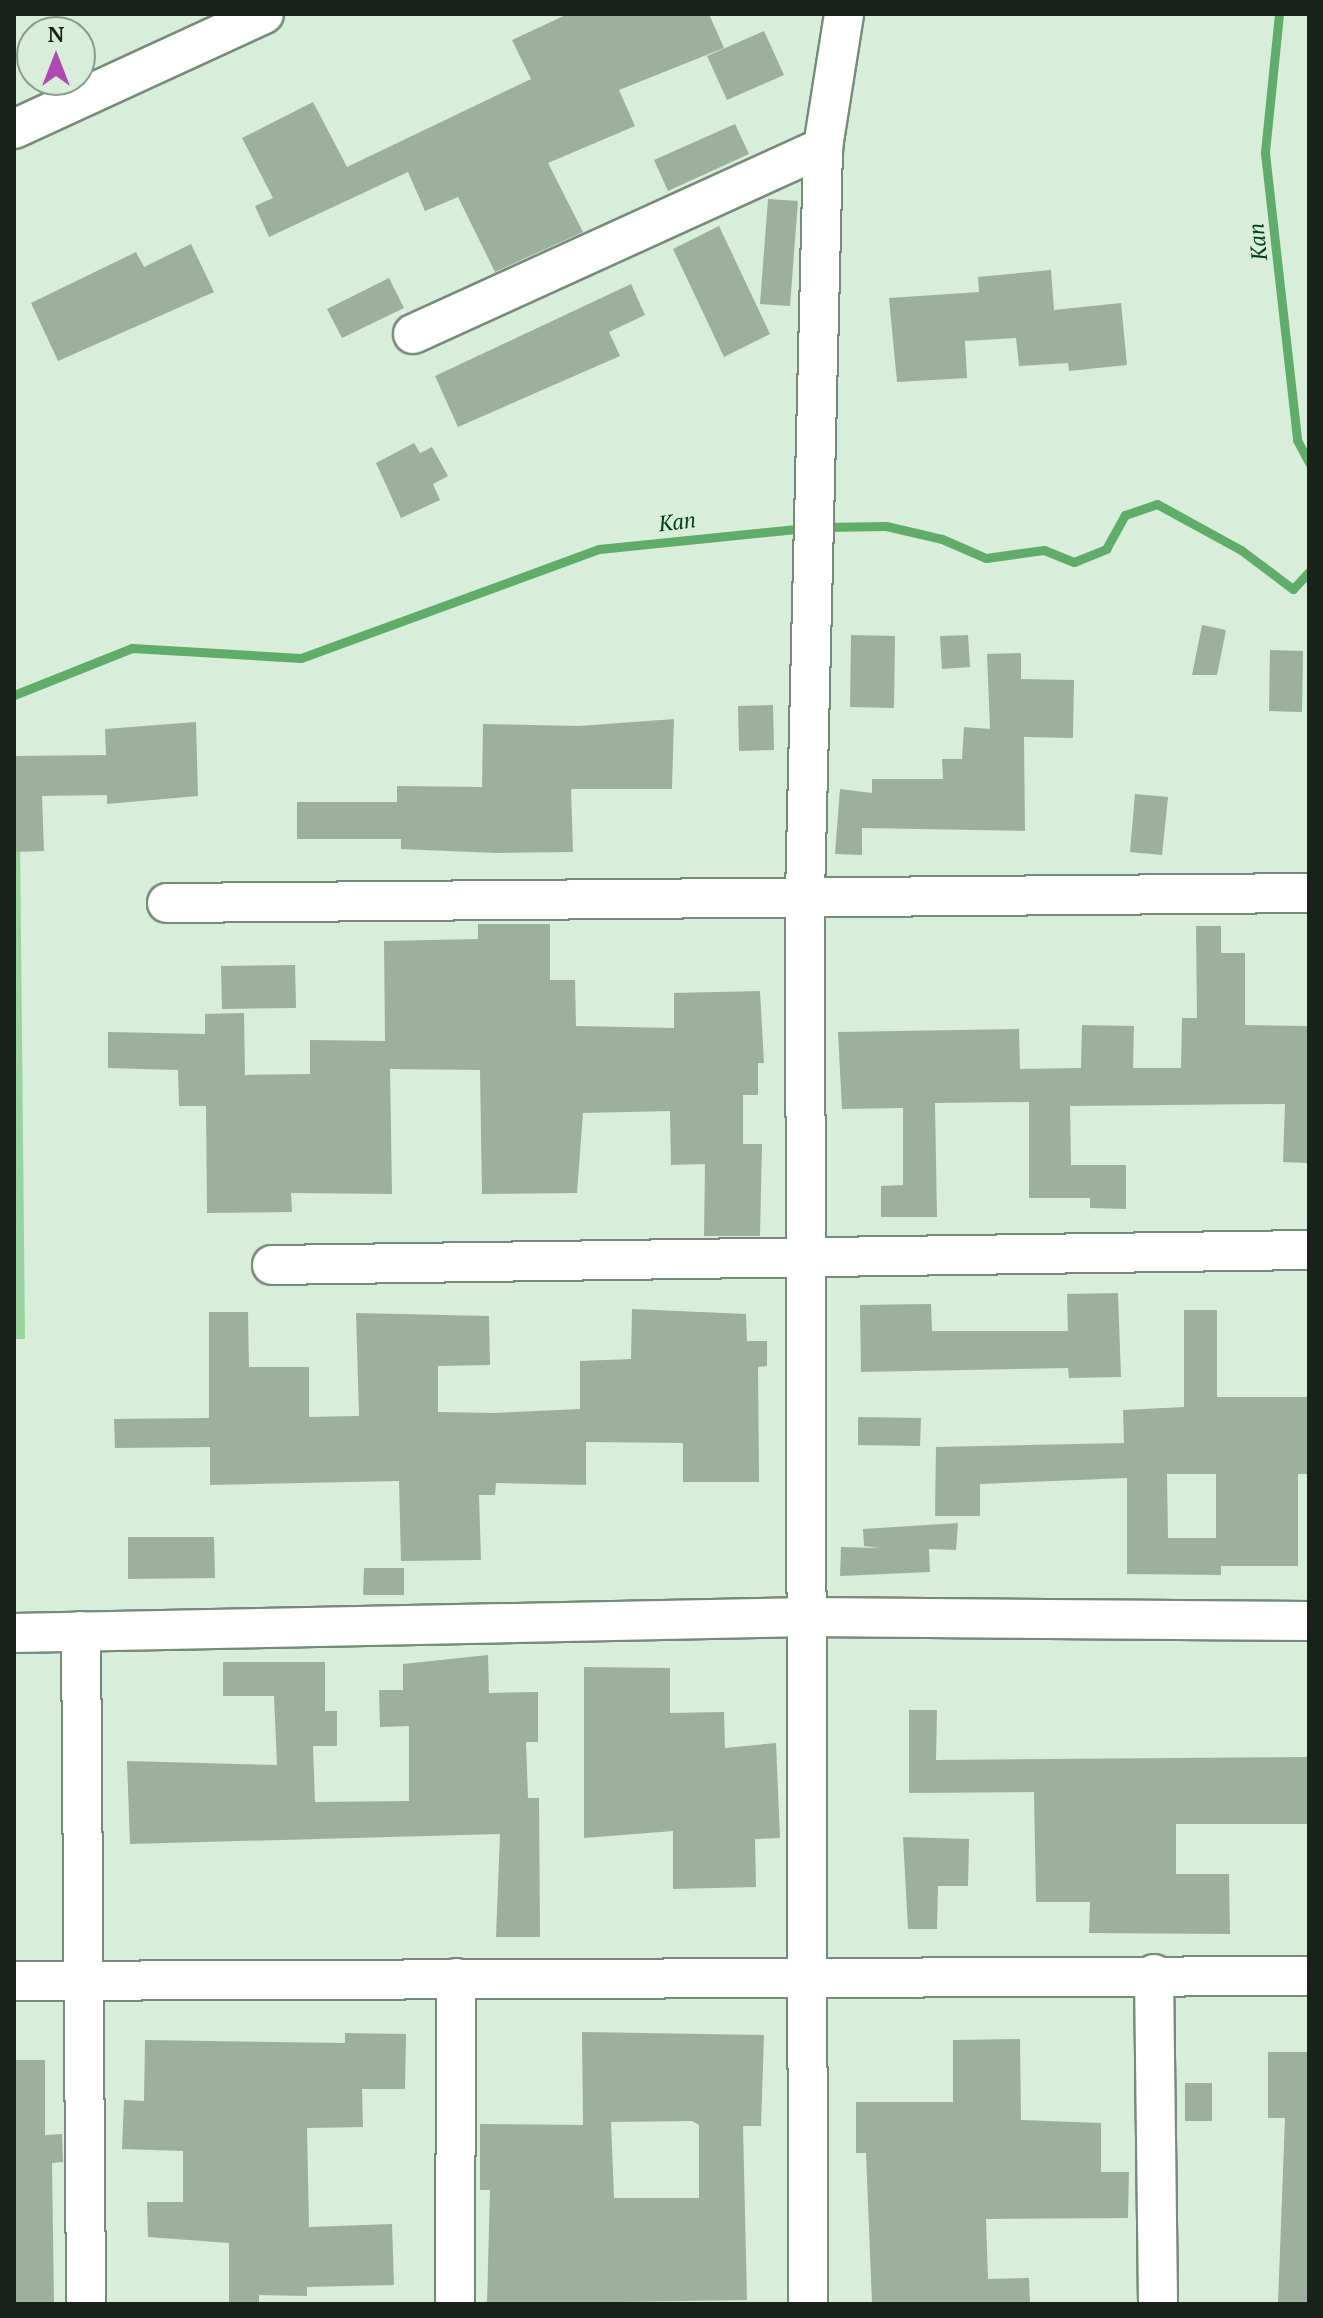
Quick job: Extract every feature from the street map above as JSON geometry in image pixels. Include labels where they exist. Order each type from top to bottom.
[{"type":"street","points":[[14,129],[264,14]]},
{"type":"street","points":[[808,2304],[805,895],[823,147],[844,14]]},
{"type":"street","points":[[413,334],[823,147]]},
{"type":"street","points":[[167,903],[805,895],[1309,893]]},
{"type":"street","points":[[272,1265],[805,1260],[1309,1250]]},
{"type":"street","points":[[14,1633],[808,1617],[1309,1621]]},
{"type":"street","points":[[81,1631],[86,2304]]},
{"type":"street","points":[[1154,1974],[1158,2304]]},
{"type":"street","points":[[14,1981],[1154,1974],[1309,1976]]},
{"type":"street","points":[[455,2304],[456,1978]]},
{"type":"green space","points":[[14,830],[20,839],[25,1339],[14,1339]]},
{"type":"building","points":[[568,14],[709,14],[724,48],[619,90],[635,126],[548,163],[583,232],[495,272],[458,197],[425,211],[408,172],[269,237],[255,206],[273,198],[242,138],[313,102],[347,167],[531,79],[512,40]]},
{"type":"building","points":[[764,31],[784,75],[727,100],[707,56]]},
{"type":"building","points":[[735,124],[749,154],[668,191],[654,160]]},
{"type":"building","points":[[768,199],[798,201],[790,306],[760,304]]},
{"type":"building","points":[[719,226],[770,334],[724,357],[673,249]]},
{"type":"building","points":[[191,244],[214,292],[58,361],[31,303],[136,252],[144,267]]},
{"type":"building","points":[[1051,270],[1054,310],[1121,303],[1127,365],[1069,371],[1068,363],[1019,366],[1016,338],[965,341],[967,378],[897,382],[889,298],[979,292],[978,277]]},
{"type":"building","points":[[389,278],[404,308],[342,338],[327,309]]},
{"type":"building","points":[[631,284],[645,315],[609,332],[620,356],[458,427],[435,376]]},
{"type":"building","points":[[414,443],[420,453],[432,447],[448,476],[433,484],[440,500],[401,518],[376,463]]},
{"type":"building","points":[[1202,625],[1226,630],[1217,675],[1192,675]]},
{"type":"building","points":[[851,635],[895,636],[894,708],[850,707]]},
{"type":"building","points":[[968,635],[970,667],[942,669],[940,636]]},
{"type":"building","points":[[1270,650],[1303,651],[1302,712],[1269,711]]},
{"type":"building","points":[[1021,653],[1021,679],[1074,680],[1073,738],[1024,737],[1025,831],[862,828],[862,855],[835,854],[840,789],[872,793],[872,779],[943,779],[942,759],[962,759],[964,727],[990,729],[987,654]]},
{"type":"building","points":[[773,705],[774,750],[739,751],[738,706]]},
{"type":"building","points":[[674,719],[672,789],[571,789],[573,852],[401,849],[401,839],[297,839],[297,802],[397,802],[397,786],[482,787],[483,724],[579,726]]},
{"type":"building","points":[[196,722],[198,796],[107,804],[107,795],[42,796],[44,851],[14,852],[14,756],[106,755],[105,729]]},
{"type":"building","points":[[1135,794],[1168,797],[1162,855],[1130,852]]},
{"type":"building","points":[[478,924],[550,924],[550,980],[575,980],[576,1026],[674,1028],[674,993],[760,991],[764,1063],[758,1063],[758,1095],[743,1095],[743,1144],[762,1144],[760,1236],[704,1236],[705,1164],[671,1165],[670,1111],[583,1113],[577,1193],[482,1194],[480,1070],[390,1069],[392,1194],[291,1193],[292,1212],[207,1213],[206,1106],[179,1106],[178,1070],[108,1068],[108,1032],[205,1034],[205,1014],[244,1013],[245,1075],[310,1074],[310,1040],[385,1041],[384,941],[478,939]]},
{"type":"building","points":[[1196,926],[1221,926],[1221,953],[1245,953],[1245,1025],[1307,1026],[1309,1163],[1283,1162],[1285,1104],[1070,1106],[1071,1165],[1126,1165],[1126,1209],[1090,1208],[1090,1198],[1029,1198],[1029,1102],[935,1103],[937,1217],[881,1217],[881,1186],[903,1185],[903,1108],[842,1109],[838,1032],[1019,1029],[1020,1069],[1081,1068],[1082,1025],[1134,1026],[1133,1068],[1181,1068],[1182,1018],[1197,1018]]},
{"type":"building","points":[[295,965],[296,1008],[222,1009],[221,966]]},
{"type":"building","points":[[1118,1293],[1121,1377],[1069,1378],[1068,1368],[861,1372],[860,1305],[931,1304],[932,1331],[1068,1331],[1067,1294]]},
{"type":"building","points":[[632,1309],[746,1314],[747,1341],[767,1341],[767,1366],[758,1367],[759,1482],[683,1482],[683,1443],[586,1442],[586,1485],[496,1483],[495,1495],[479,1495],[481,1560],[401,1561],[399,1481],[210,1485],[210,1447],[115,1448],[114,1419],[209,1418],[209,1312],[248,1312],[249,1367],[309,1367],[309,1417],[359,1416],[356,1313],[489,1316],[490,1365],[438,1366],[438,1412],[494,1413],[580,1409],[580,1361],[631,1359]]},
{"type":"building","points":[[1184,1310],[1217,1310],[1217,1397],[1309,1397],[1309,1474],[1298,1474],[1298,1566],[1221,1566],[1221,1575],[1127,1574],[1127,1478],[980,1484],[980,1516],[935,1516],[936,1447],[1124,1443],[1123,1410],[1184,1407]],"holes":[[[1167,1474],[1216,1474],[1216,1538],[1168,1538]]]},
{"type":"building","points":[[858,1417],[921,1418],[920,1446],[858,1445]]},
{"type":"building","points":[[958,1523],[956,1550],[929,1549],[930,1572],[840,1576],[841,1547],[880,1548],[864,1546],[863,1529]]},
{"type":"building","points":[[128,1537],[214,1537],[215,1578],[128,1579]]},
{"type":"building","points":[[364,1568],[404,1568],[404,1595],[363,1595]]},
{"type":"building","points":[[488,1655],[489,1693],[538,1692],[538,1742],[526,1742],[528,1798],[539,1798],[540,1937],[496,1937],[500,1834],[130,1844],[127,1761],[277,1765],[274,1696],[223,1696],[223,1662],[325,1662],[325,1711],[337,1711],[337,1746],[313,1746],[315,1802],[409,1801],[409,1726],[380,1727],[379,1690],[403,1690],[403,1664]]},
{"type":"building","points":[[584,1667],[670,1668],[670,1713],[724,1712],[725,1748],[776,1743],[780,1838],[755,1839],[756,1887],[673,1889],[673,1831],[584,1838]]},
{"type":"building","points":[[909,1710],[937,1710],[936,1760],[1308,1757],[1309,1824],[1176,1824],[1176,1874],[1229,1874],[1230,1934],[1089,1933],[1090,1902],[1036,1902],[1034,1792],[909,1793]]},
{"type":"building","points":[[903,1837],[969,1839],[968,1886],[938,1886],[937,1929],[908,1929]]},
{"type":"building","points":[[582,2032],[764,2035],[761,2126],[743,2126],[747,2300],[487,2304],[490,2190],[480,2190],[480,2124],[583,2125]],"holes":[[[692,2121],[699,2125],[699,2198],[614,2198],[611,2122]]]},
{"type":"building","points":[[345,2033],[406,2034],[405,2089],[362,2089],[363,2127],[307,2128],[309,2227],[392,2224],[394,2285],[307,2287],[307,2296],[259,2295],[259,2304],[229,2304],[229,2243],[148,2237],[147,2202],[183,2202],[183,2151],[122,2149],[124,2100],[144,2101],[145,2040],[345,2043]]},
{"type":"building","points":[[1020,2039],[1021,2120],[1101,2123],[1101,2172],[1129,2172],[1128,2218],[986,2219],[988,2279],[1029,2278],[1030,2303],[872,2304],[866,2153],[856,2153],[856,2102],[953,2102],[953,2040]]},
{"type":"building","points":[[1268,2052],[1309,2052],[1309,2303],[1278,2303],[1285,2118],[1268,2118]]},
{"type":"building","points":[[14,2060],[45,2060],[45,2135],[62,2134],[63,2162],[52,2163],[54,2304],[15,2304]]},
{"type":"building","points":[[1185,2083],[1212,2083],[1212,2121],[1185,2121]]},
{"type":"waterway","name":"Kan","points":[[1279,14],[1265,153],[1297,440],[1309,463]]},
{"type":"waterway","name":"Kan","points":[[823,527],[886,526],[942,539],[986,558],[1044,550],[1074,562],[1106,549],[1125,515],[1157,504],[1241,550],[1293,589],[1309,572]]},
{"type":"waterway","name":"Kan","points":[[14,695],[132,648],[301,658],[599,549],[804,528]]}]
